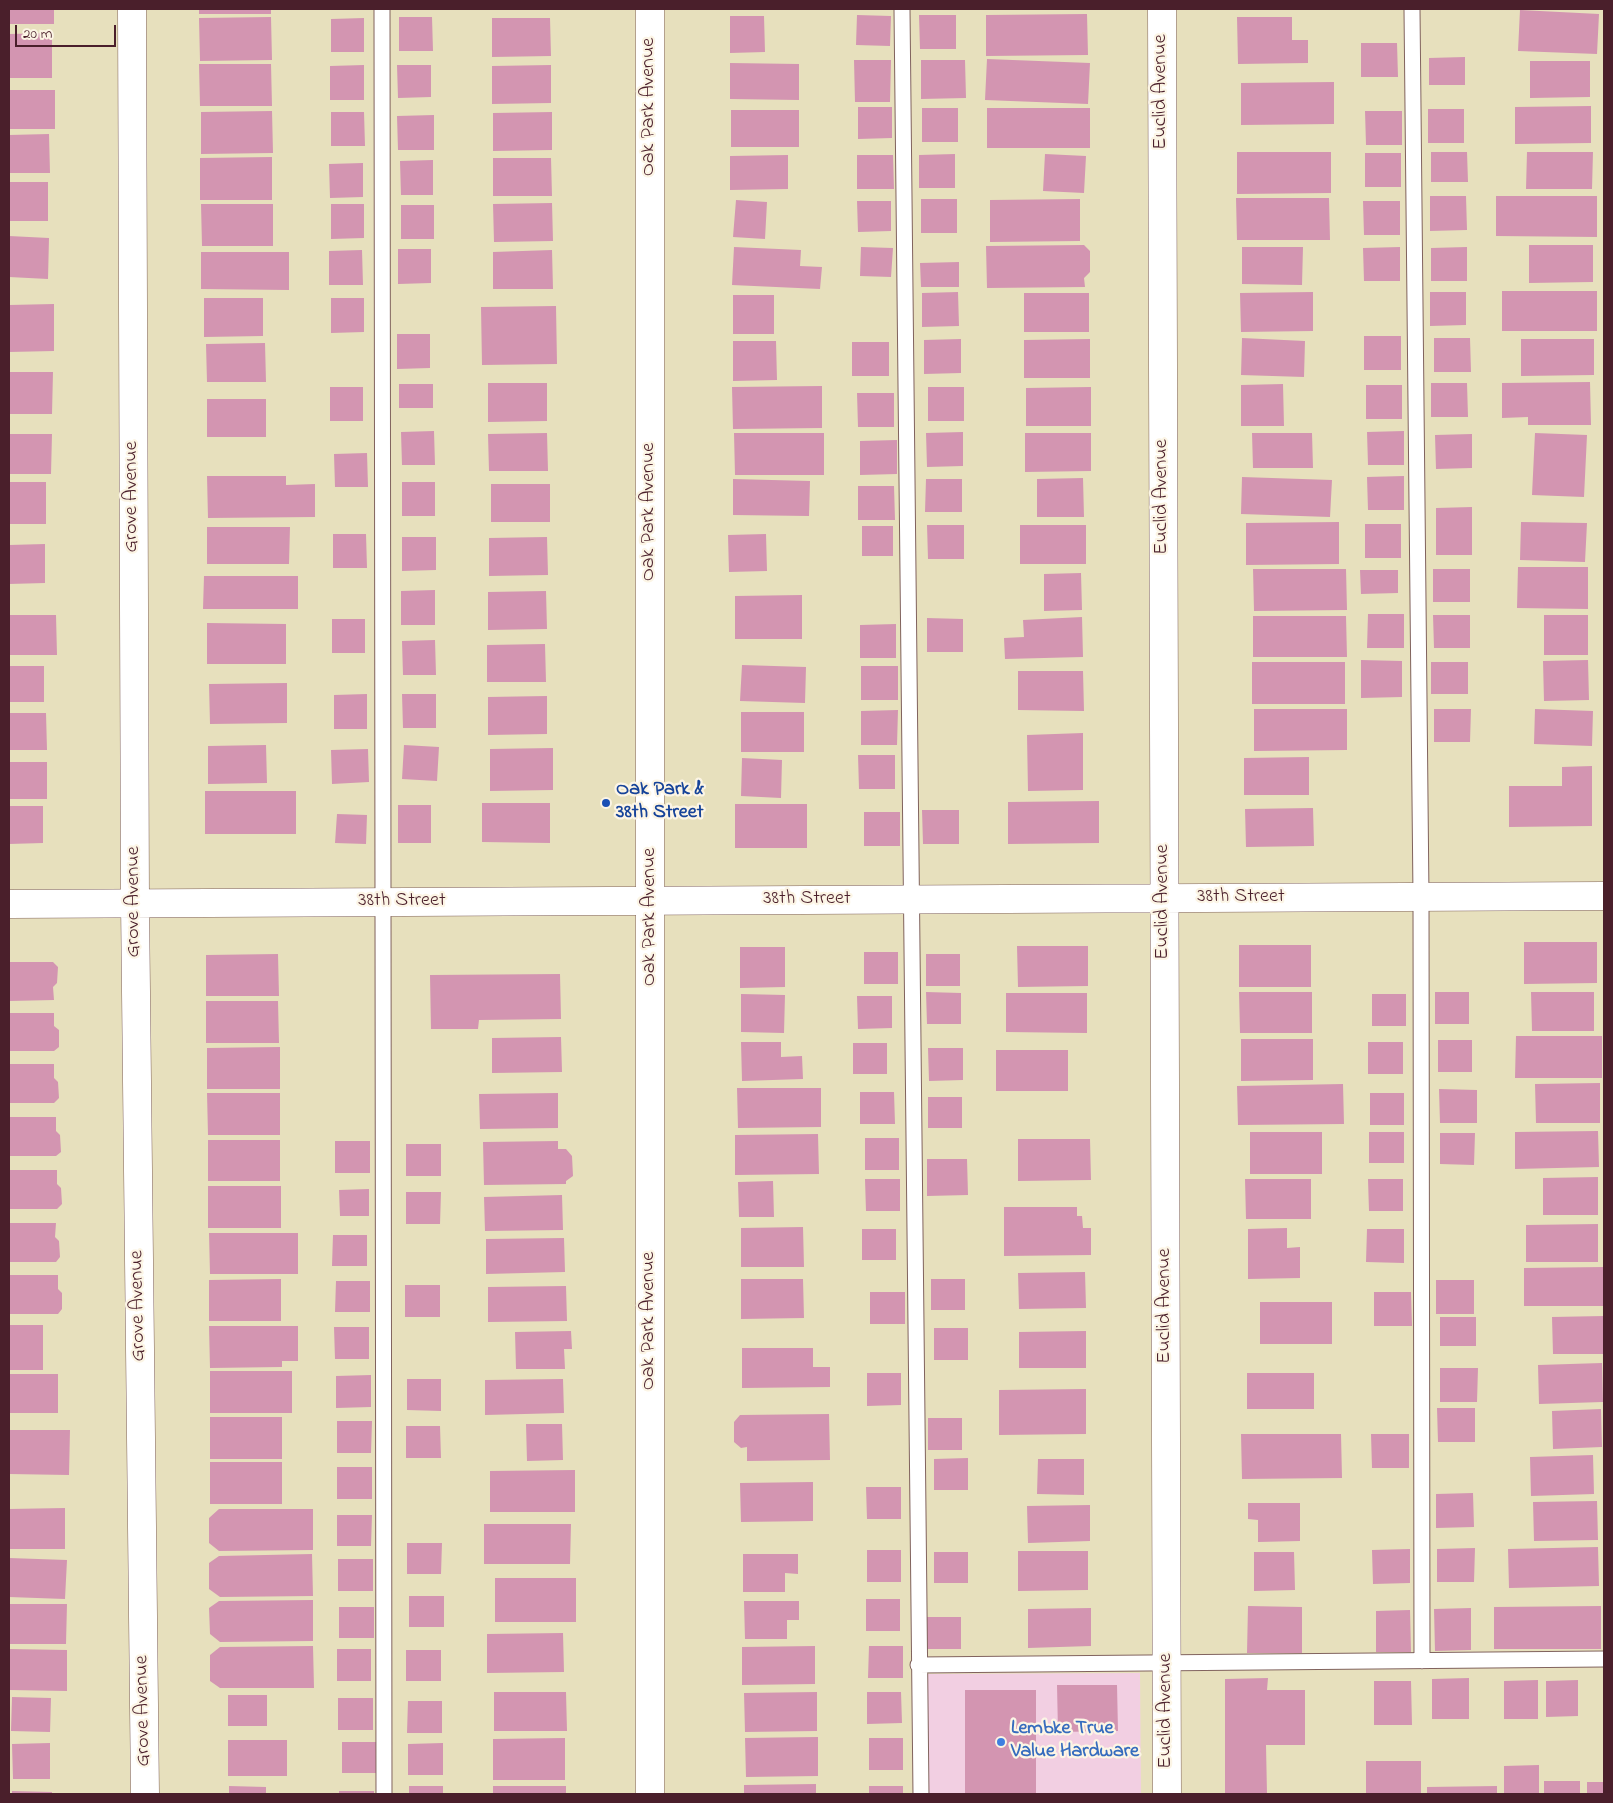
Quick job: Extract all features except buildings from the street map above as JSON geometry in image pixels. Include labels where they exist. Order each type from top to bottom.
[{"type":"street","name":"Grove Avenue","points":[[132,9],[135,903],[145,1794]]},
{"type":"street","name":"Oak Park Avenue","points":[[650,9],[650,1794]]},
{"type":"street","name":"Euclid Avenue","points":[[1162,9],[1167,1794]]},
{"type":"street","name":"38th Street","points":[[9,904],[1604,896]]},
{"type":"lane","points":[[382,9],[384,1794]]},
{"type":"lane","points":[[902,9],[918,1665],[921,1794]]},
{"type":"lane","points":[[1412,9],[1421,897],[1422,1661]]},
{"type":"lane","points":[[918,1665],[1604,1660]]},
{"type":"shaded area","points":[[1140,1673],[1141,1794],[928,1794],[927,1674]]},
{"type":"place","name":"Oak Park & 38th Street","points":[[606,803]]},
{"type":"place","name":"Lembke True Value Hardware","points":[[1001,1742]]}]
